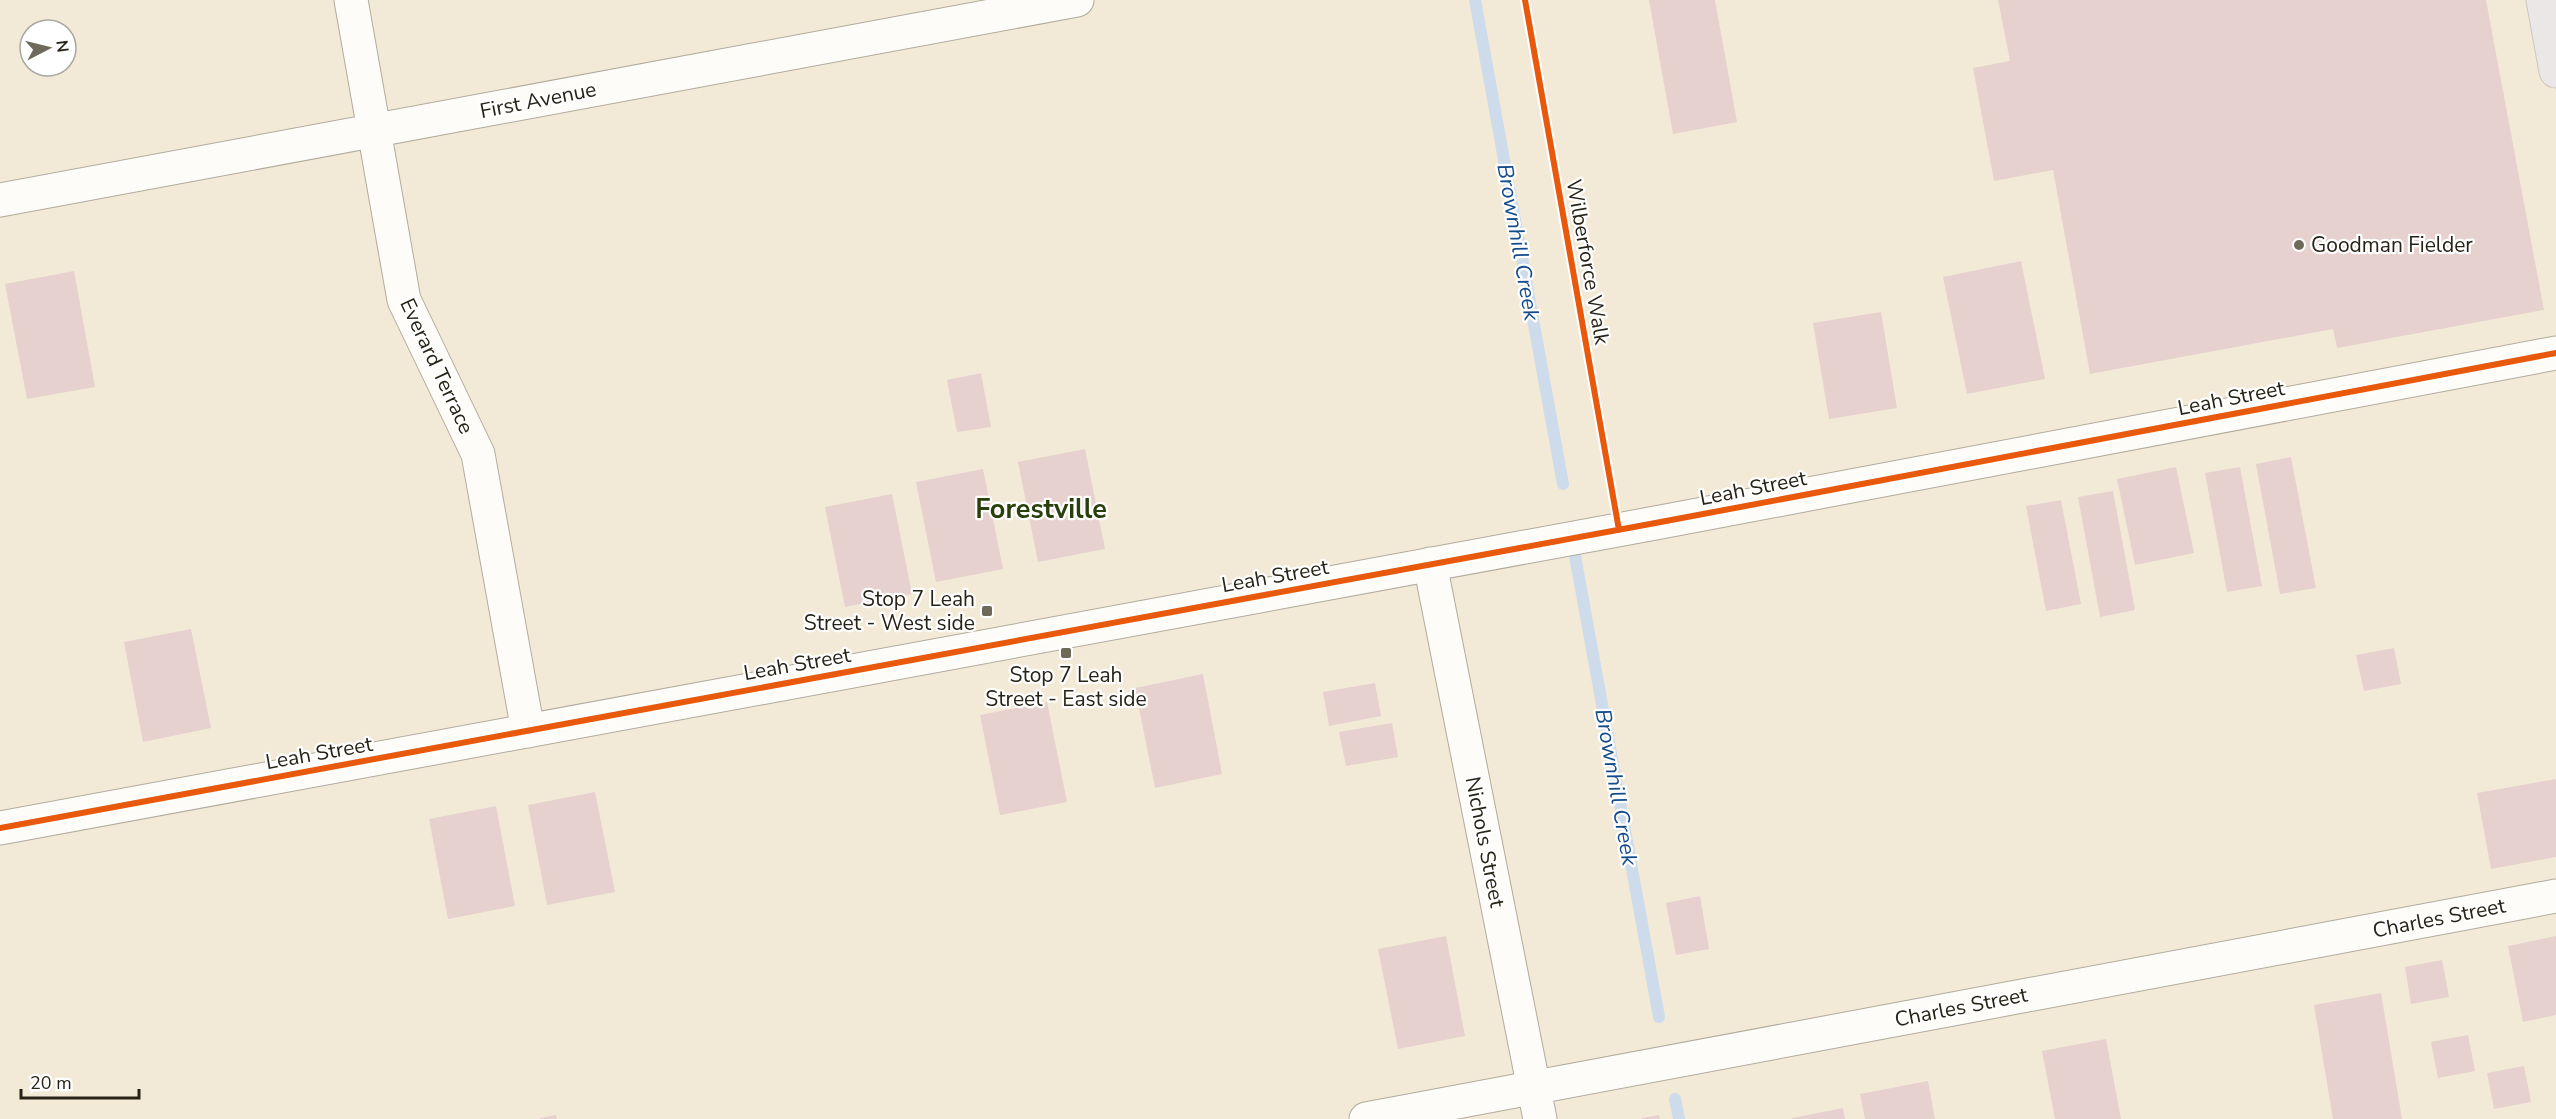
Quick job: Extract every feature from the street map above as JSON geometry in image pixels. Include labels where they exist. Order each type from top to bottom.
[{"type":"main road","points":[[2543,0],[2556,71]]},
{"type":"street","name":"Everard Terrace","points":[[351,0],[404,300],[478,454],[528,731]]},
{"type":"street","name":"First Avenue","points":[[0,200],[1077,0]]},
{"type":"street","name":"Leah Street","points":[[0,828],[2556,353]]},
{"type":"street","name":"Nichols Street","points":[[1430,564],[1540,1119]]},
{"type":"street","name":"Charles Street","points":[[1366,1119],[2556,896]]},
{"type":"building","points":[[1649,0],[1715,0],[1737,122],[1673,134]]},
{"type":"building","name":"Goodman Fielder","points":[[1998,0],[2486,0],[2544,310],[2337,348],[2333,329],[2090,374],[2053,170],[1994,181],[1973,68],[2010,61]]},
{"type":"building","points":[[2021,261],[2045,379],[1967,394],[1943,277]]},
{"type":"building","points":[[74,271],[95,387],[27,399],[5,284]]},
{"type":"building","points":[[1881,312],[1897,408],[1829,419],[1813,323]]},
{"type":"building","points":[[981,373],[991,427],[957,432],[947,380]]},
{"type":"building","points":[[1085,449],[1105,549],[1038,562],[1018,462]]},
{"type":"building","points":[[2291,457],[2316,588],[2280,594],[2256,464]]},
{"type":"building","points":[[2176,467],[2194,553],[2135,565],[2117,479]]},
{"type":"building","points":[[2240,467],[2262,586],[2227,592],[2205,473]]},
{"type":"building","points":[[983,469],[1003,569],[936,582],[916,482]]},
{"type":"building","points":[[2113,491],[2135,610],[2100,617],[2078,497]]},
{"type":"building","points":[[892,494],[912,594],[845,607],[825,507]]},
{"type":"building","points":[[2061,500],[2081,604],[2046,611],[2026,506]]},
{"type":"building","points":[[191,629],[211,728],[143,742],[124,642]]},
{"type":"building","points":[[2394,648],[2401,684],[2364,691],[2356,655]]},
{"type":"building","points":[[1203,674],[1222,774],[1155,788],[1135,688]]},
{"type":"building","points":[[1375,683],[1381,716],[1329,726],[1323,692]]},
{"type":"building","points":[[1047,702],[1067,802],[1000,815],[980,715]]},
{"type":"building","points":[[1392,723],[1398,757],[1346,766],[1339,732]]},
{"type":"building","points":[[2556,779],[2556,857],[2491,869],[2477,793]]},
{"type":"building","points":[[595,792],[615,892],[547,905],[528,805]]},
{"type":"building","points":[[496,806],[515,906],[448,919],[429,819]]},
{"type":"building","points":[[1700,896],[1709,949],[1676,955],[1666,903]]},
{"type":"building","points":[[1446,936],[1465,1036],[1398,1049],[1378,949]]},
{"type":"building","points":[[2556,936],[2556,1015],[2523,1022],[2508,946]]},
{"type":"building","points":[[2442,960],[2449,997],[2411,1004],[2405,967]]},
{"type":"building","points":[[2381,993],[2402,1119],[2333,1119],[2314,1005]]},
{"type":"building","points":[[2468,1035],[2475,1071],[2438,1078],[2431,1042]]},
{"type":"building","points":[[2106,1039],[2121,1119],[2055,1119],[2042,1051]]},
{"type":"building","points":[[2524,1066],[2531,1102],[2494,1109],[2487,1073]]},
{"type":"building","points":[[1928,1081],[1935,1119],[1865,1119],[1860,1094]]},
{"type":"building","points":[[1843,1108],[1845,1119],[1792,1119],[1792,1118]]},
{"type":"building","points":[[556,1115],[557,1119],[540,1119],[540,1118]]},
{"type":"building","points":[[1659,1115],[1660,1119],[1642,1119],[1642,1118]]},
{"type":"waterway","name":"Brownhill Creek","points":[[1475,0],[1563,484]]},
{"type":"waterway","name":"Brownhill Creek","points":[[1575,556],[1659,1017]]},
{"type":"waterway","name":"Brownhill Creek","points":[[1675,1099],[1679,1119]]},
{"type":"cycle path","name":"Wilberforce Walk","points":[[1525,0],[1619,530]]},
{"type":"cycle path","points":[[0,828],[1650,524],[2556,353]]},
{"type":"place","name":"Goodman Fielder","points":[[2299,245]]},
{"type":"place","name":"Stop 7 Leah Street - West side","points":[[987,611]]},
{"type":"place","name":"Stop 7 Leah Street - East side","points":[[1066,653]]},
{"type":"district","name":"Forestville","points":[[1041,509]]}]
